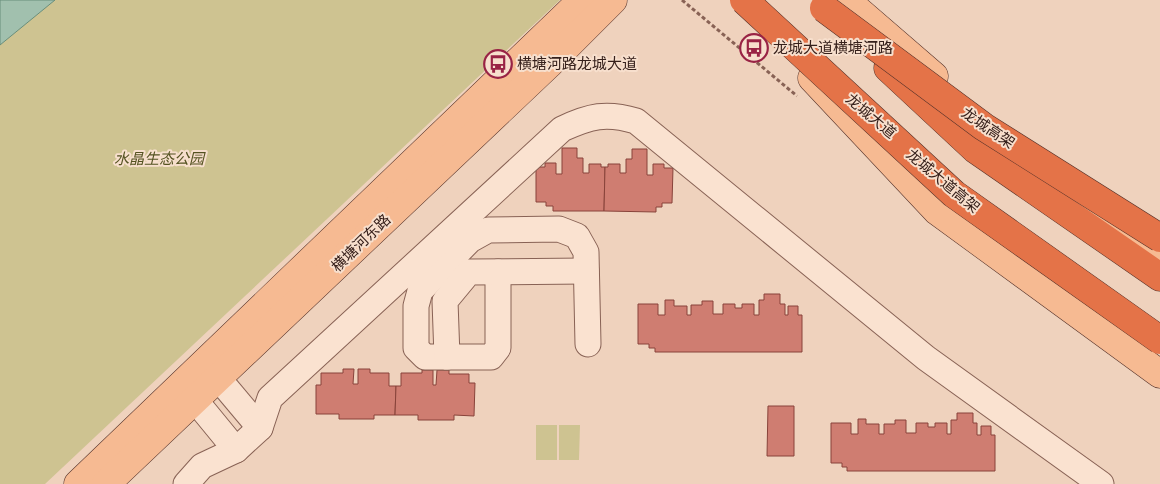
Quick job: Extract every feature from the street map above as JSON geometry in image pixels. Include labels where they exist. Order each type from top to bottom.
[{"type":"highway","name":"龙城大道高架","points":[[744,0],[954,194],[1160,340]]},
{"type":"highway","name":"龙城高架","points":[[829,3],[984,128],[1160,238]]},
{"type":"highway","points":[[829,3],[975,149],[1160,277]]},
{"type":"main road","name":"横塘河东路","points":[[78,484],[582,0]]},
{"type":"main road","name":"横塘河东路","points":[[106,484],[613,0]]},
{"type":"main road","name":"龙城大道","points":[[733,0],[956,187],[1160,331]]},
{"type":"main road","points":[[829,3],[1021,151],[1160,263]]},
{"type":"main road","points":[[762,24],[937,211],[1160,374]]},
{"type":"lane","points":[[186,484],[202,466],[236,450],[260,428],[270,398],[562,129],[587,118],[615,115],[636,121],[926,358],[1101,484]]},
{"type":"lane","points":[[498,272],[498,348],[491,357],[424,357],[416,348],[416,306],[420,291],[470,240],[488,230],[559,229],[577,236],[586,252],[588,344]]},
{"type":"lane","points":[[447,357],[445,301],[469,272],[586,271]]},
{"type":"lane","points":[[218,378],[260,428]]},
{"type":"lane","points":[[194,400],[236,450]]},
{"type":"green space","name":"水晶生态公园","points":[[55,0],[560,0],[45,484],[0,484],[0,45]]},
{"type":"green space","points":[[536,425],[557,425],[557,460],[536,460]]},
{"type":"green space","points":[[559,425],[580,425],[579,460],[559,460]]},
{"type":"shaded area","points":[[0,0],[55,0],[0,45]]},
{"type":"building","points":[[562,148],[577,148],[577,158],[583,158],[583,173],[589,173],[589,164],[601,164],[601,167],[605,167],[604,211],[553,211],[553,206],[546,206],[546,202],[536,202],[536,167],[545,167],[545,163],[556,163],[556,174],[562,174]]},
{"type":"building","points":[[632,149],[647,149],[647,175],[653,175],[653,164],[664,164],[664,168],[673,168],[672,203],[662,203],[662,207],[656,207],[656,212],[604,211],[605,167],[608,167],[608,164],[620,164],[620,173],[626,173],[626,159],[632,159]]},
{"type":"building","points":[[764,294],[780,294],[780,304],[785,304],[785,315],[788,315],[788,306],[798,306],[798,315],[802,315],[802,352],[655,352],[655,348],[649,348],[649,344],[638,344],[638,304],[658,304],[658,315],[665,315],[665,300],[674,300],[674,306],[687,306],[687,315],[691,315],[691,305],[702,305],[702,301],[713,301],[713,314],[723,314],[723,304],[735,304],[735,308],[742,308],[742,304],[754,304],[754,315],[759,315],[759,300],[764,300]]},
{"type":"building","points":[[343,369],[354,369],[353,384],[358,384],[358,369],[370,369],[370,373],[389,373],[389,386],[396,386],[395,415],[374,415],[374,419],[339,419],[339,414],[316,414],[316,385],[321,385],[321,373],[343,373]]},
{"type":"building","points":[[422,370],[433,370],[433,385],[436,385],[437,370],[449,370],[449,374],[469,374],[469,383],[475,383],[474,416],[454,415],[454,420],[418,420],[418,415],[395,415],[396,386],[401,386],[401,373],[422,373]]},
{"type":"building","points":[[768,406],[794,406],[794,456],[767,456]]},
{"type":"building","points":[[957,413],[973,413],[973,423],[977,423],[977,435],[981,435],[981,426],[991,426],[991,435],[995,435],[995,471],[847,471],[847,467],[842,467],[842,463],[831,463],[831,423],[851,423],[851,434],[858,434],[858,419],[866,419],[866,424],[879,424],[879,434],[884,434],[884,424],[895,424],[895,420],[906,420],[906,433],[916,433],[916,423],[928,423],[928,427],[935,427],[935,423],[947,423],[947,434],[951,434],[951,420],[957,420]]},
{"type":"place","name":"龙城大道横塘河路","points":[[754,48]]},
{"type":"place","name":"横塘河路龙城大道","points":[[498,64]]}]
